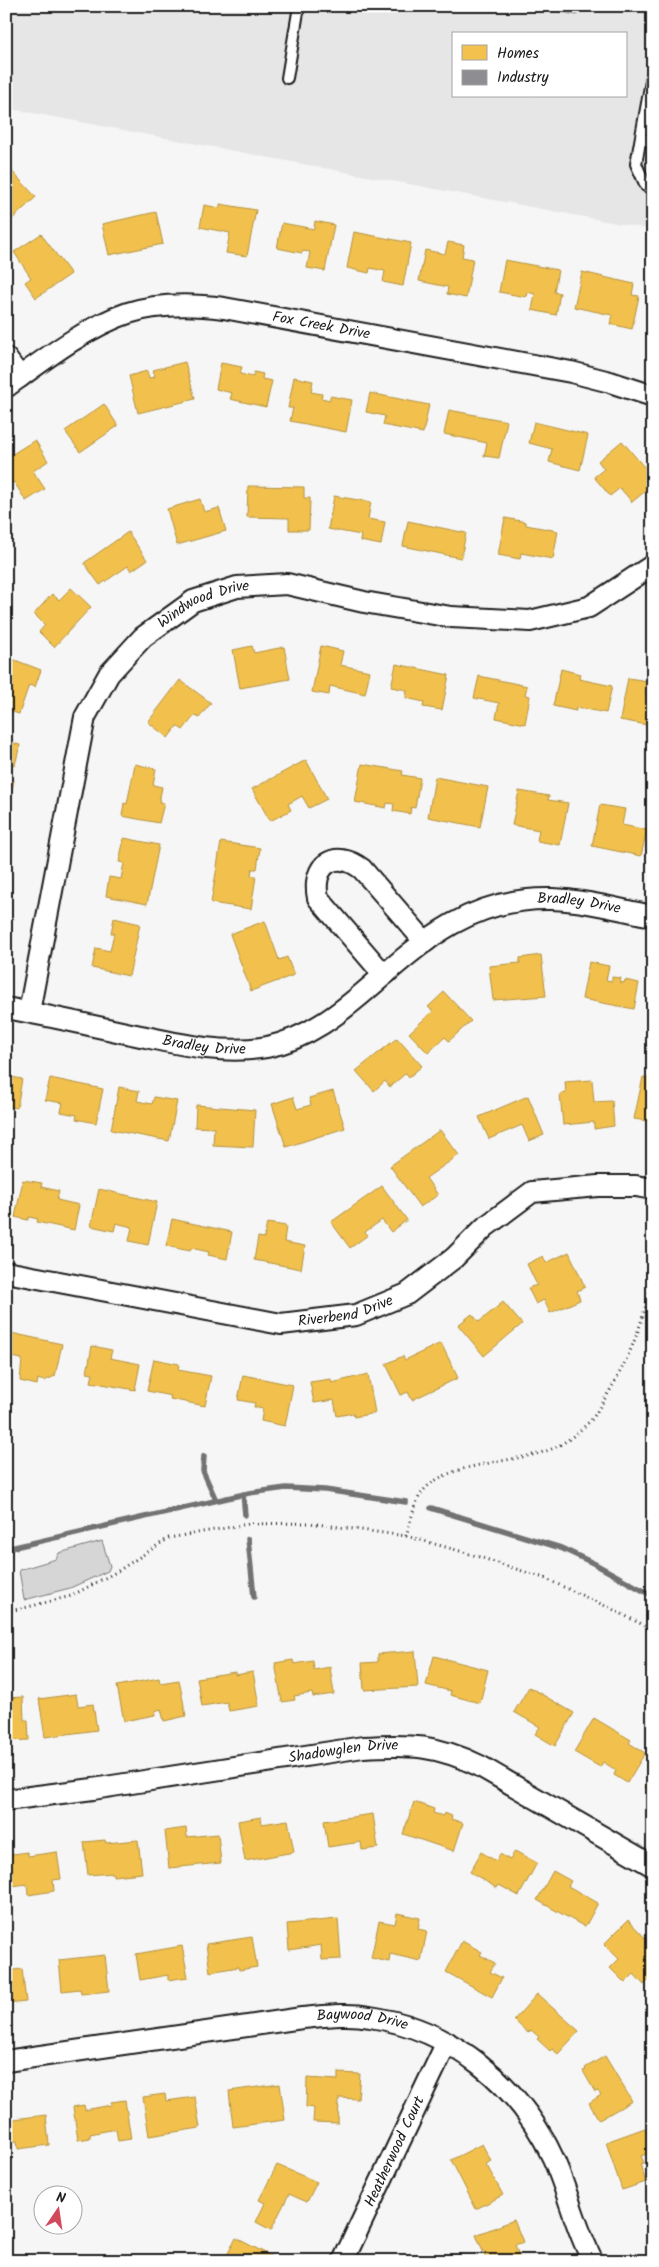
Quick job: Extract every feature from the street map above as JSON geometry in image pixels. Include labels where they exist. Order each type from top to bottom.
[{"type":"street","name":"Fox Creek Drive","points":[[13,382],[67,346],[110,321],[128,313],[160,306],[193,304],[224,308],[571,372],[653,396]]},
{"type":"street","points":[[6,358],[13,382]]},
{"type":"street","name":"Windwood Drive","points":[[29,1012],[85,717],[109,674],[129,652],[143,637],[193,601],[237,587],[287,584],[364,602],[451,617],[530,621],[589,607],[653,566]]},
{"type":"street","points":[[384,975],[318,898],[315,885],[318,874],[328,863],[339,859],[353,862],[362,869],[425,942]]},
{"type":"street","name":"Bradley Drive","points":[[6,1008],[190,1046],[236,1050],[266,1047],[294,1039],[319,1026],[346,1007],[425,942],[450,924],[472,912],[498,904],[524,900],[552,899],[653,916]]},
{"type":"street","name":"Riverbend Drive","points":[[6,1272],[281,1324],[356,1316],[407,1294],[454,1258],[484,1227],[532,1192],[598,1186],[636,1186],[653,1189]]},
{"type":"street","name":"Shadowglen Drive","points":[[6,1800],[92,1789],[363,1747],[399,1745],[427,1747],[456,1754],[480,1766],[653,1866]]},
{"type":"street","name":"Baywood Drive","points":[[6,2061],[292,2019],[336,2015],[370,2017],[422,2031],[447,2042],[481,2065],[500,2081],[523,2107],[554,2160],[583,2242],[593,2261]]},
{"type":"street","name":"Heatherwood Court","points":[[343,2261],[447,2042]]},
{"type":"lane","points":[[287,78],[299,6]]},
{"type":"lane","points":[[653,70],[636,164],[646,186],[653,189]]},
{"type":"lane","points":[[640,140],[653,142]]},
{"type":"path","points":[[406,1536],[420,1495],[436,1480],[450,1473],[524,1457],[556,1447],[590,1421],[615,1383],[642,1320],[651,1288],[653,1265]]},
{"type":"path","points":[[6,1611],[71,1596],[118,1571],[169,1538],[248,1524],[309,1523],[406,1536],[468,1553],[544,1578],[653,1630]]},
{"type":"shaded area","points":[[6,6],[653,6],[653,230],[6,108]]},
{"type":"shaded area","points":[[102,1541],[110,1566],[108,1571],[70,1588],[24,1600],[19,1570],[56,1559],[59,1553]]},
{"type":"building: Homes","points":[[6,165],[36,197],[10,221],[6,217]]},
{"type":"building: Homes","points":[[220,204],[256,210],[247,256],[226,253],[230,233],[200,227],[204,205],[220,208]]},
{"type":"building: Homes","points":[[156,212],[163,244],[109,255],[102,224]]},
{"type":"building: Homes","points":[[315,221],[334,225],[325,271],[307,268],[310,252],[303,251],[302,253],[277,248],[282,223],[314,229]]},
{"type":"building: Homes","points":[[354,232],[411,243],[403,286],[383,282],[385,271],[370,268],[369,273],[347,268]]},
{"type":"building: Homes","points":[[41,234],[71,274],[36,298],[25,282],[31,278],[14,252]]},
{"type":"building: Homes","points":[[448,242],[464,245],[462,257],[473,259],[466,298],[447,294],[448,287],[419,281],[425,250],[445,254]]},
{"type":"building: Homes","points":[[505,260],[558,270],[554,292],[560,293],[556,315],[532,310],[535,294],[527,292],[526,297],[499,292]]},
{"type":"building: Homes","points":[[582,272],[634,284],[632,295],[639,296],[632,329],[610,324],[612,315],[574,307]]},
{"type":"building: Homes","points":[[185,362],[195,399],[138,413],[129,376],[147,371],[149,378],[155,377],[153,370]]},
{"type":"building: Homes","points":[[221,363],[242,367],[240,374],[253,377],[254,372],[263,374],[262,379],[272,381],[266,407],[230,399],[232,393],[216,389]]},
{"type":"building: Homes","points":[[294,377],[313,381],[311,392],[322,394],[321,398],[330,400],[330,396],[352,400],[346,432],[290,421],[293,408],[288,408]]},
{"type":"building: Homes","points":[[370,393],[429,405],[423,433],[383,425],[385,416],[366,412]]},
{"type":"building: Homes","points":[[104,404],[118,426],[80,452],[65,431]]},
{"type":"building: Homes","points":[[449,410],[507,421],[499,458],[484,456],[487,443],[444,434]]},
{"type":"building: Homes","points":[[534,422],[588,435],[580,470],[549,462],[552,449],[529,443]]},
{"type":"building: Homes","points":[[35,440],[48,461],[33,471],[45,489],[26,501],[14,482],[6,487],[6,458]]},
{"type":"building: Homes","points":[[622,441],[644,467],[647,465],[653,472],[653,485],[632,502],[620,488],[610,496],[594,477],[604,469],[598,461]]},
{"type":"building: Homes","points":[[248,486],[304,487],[304,498],[310,498],[309,530],[289,530],[289,518],[247,517]]},
{"type":"building: Homes","points":[[334,496],[371,502],[368,519],[385,522],[381,545],[360,541],[361,535],[328,529]]},
{"type":"building: Homes","points":[[200,499],[204,512],[219,508],[226,531],[177,545],[167,509]]},
{"type":"building: Homes","points":[[505,518],[526,522],[526,525],[558,531],[553,559],[521,553],[520,559],[498,555]]},
{"type":"building: Homes","points":[[408,521],[466,533],[461,558],[403,546]]},
{"type":"building: Homes","points":[[128,532],[147,560],[131,571],[128,566],[100,585],[84,563]]},
{"type":"building: Homes","points":[[71,588],[91,607],[54,647],[39,632],[45,625],[34,614],[52,594],[59,600]]},
{"type":"building: Homes","points":[[252,646],[254,653],[284,647],[290,679],[240,688],[233,650]]},
{"type":"building: Homes","points":[[321,646],[343,651],[340,665],[370,671],[365,694],[330,686],[329,695],[312,692]]},
{"type":"building: Homes","points":[[7,657],[41,670],[35,687],[29,685],[19,714],[6,710]]},
{"type":"building: Homes","points":[[396,664],[449,675],[442,710],[423,707],[424,702],[406,698],[407,690],[391,687]]},
{"type":"building: Homes","points":[[561,669],[580,674],[579,679],[612,686],[606,713],[576,707],[576,711],[553,706]]},
{"type":"building: Homes","points":[[479,676],[527,686],[525,695],[530,696],[525,724],[496,718],[499,703],[474,698]]},
{"type":"building: Homes","points":[[628,678],[648,681],[645,695],[653,697],[653,726],[620,720]]},
{"type":"building: Homes","points":[[180,680],[211,703],[199,718],[195,715],[183,730],[177,726],[168,738],[148,722]]},
{"type":"building: Homes","points":[[6,741],[20,745],[15,765],[12,764],[9,780],[14,781],[10,797],[6,796]]},
{"type":"building: Homes","points":[[306,760],[327,799],[309,808],[302,796],[288,804],[291,810],[270,821],[252,789]]},
{"type":"building: Homes","points":[[135,764],[156,769],[153,785],[162,787],[159,802],[164,803],[159,823],[122,816],[124,803],[127,804]]},
{"type":"building: Homes","points":[[362,764],[403,771],[402,775],[420,778],[415,808],[411,807],[410,814],[393,811],[394,804],[387,803],[386,808],[355,802]]},
{"type":"building: Homes","points":[[435,777],[488,787],[480,827],[428,817]]},
{"type":"building: Homes","points":[[519,791],[549,796],[548,800],[568,803],[560,845],[537,841],[539,830],[512,825]]},
{"type":"building: Homes","points":[[600,805],[625,809],[622,825],[647,830],[641,856],[592,846]]},
{"type":"building: Homes","points":[[124,838],[159,845],[147,904],[106,896],[109,877],[121,879],[124,863],[119,862]]},
{"type":"building: Homes","points":[[221,842],[260,848],[257,869],[252,869],[251,876],[256,876],[251,909],[211,903]]},
{"type":"building: Homes","points":[[114,918],[140,924],[129,976],[92,968],[96,948],[110,951],[114,933],[111,933]]},
{"type":"building: Homes","points":[[265,921],[279,960],[287,957],[294,975],[251,991],[230,934]]},
{"type":"building: Homes","points":[[541,955],[546,996],[493,1000],[489,966],[520,963],[520,958]]},
{"type":"building: Homes","points":[[589,962],[609,966],[606,980],[612,981],[612,977],[621,978],[620,982],[624,983],[625,980],[639,983],[634,1009],[582,999]]},
{"type":"building: Homes","points":[[444,992],[471,1021],[449,1041],[445,1037],[428,1053],[409,1033],[433,1011],[428,1007]]},
{"type":"building: Homes","points":[[397,1038],[422,1066],[409,1077],[406,1073],[390,1087],[385,1081],[374,1091],[356,1071]]},
{"type":"building: Homes","points":[[6,1076],[22,1079],[17,1108],[6,1106]]},
{"type":"building: Homes","points":[[643,1077],[653,1079],[653,1122],[634,1119]]},
{"type":"building: Homes","points":[[50,1078],[103,1089],[96,1123],[76,1119],[77,1115],[61,1112],[63,1103],[45,1100]]},
{"type":"building: Homes","points":[[592,1080],[594,1102],[612,1101],[614,1126],[594,1129],[594,1122],[563,1125],[560,1094],[566,1093],[565,1082]]},
{"type":"building: Homes","points":[[119,1087],[139,1091],[137,1101],[152,1104],[154,1097],[177,1101],[169,1141],[111,1130]]},
{"type":"building: Homes","points":[[333,1091],[345,1128],[286,1147],[272,1104],[293,1097],[297,1109],[311,1105],[309,1098]]},
{"type":"building: Homes","points":[[528,1096],[544,1135],[529,1141],[522,1125],[489,1139],[479,1117]]},
{"type":"building: Homes","points":[[196,1105],[255,1110],[253,1147],[213,1145],[214,1128],[195,1127]]},
{"type":"building: Homes","points":[[440,1130],[459,1155],[426,1178],[438,1195],[420,1207],[390,1166]]},
{"type":"building: Homes","points":[[23,1180],[42,1183],[41,1187],[59,1191],[57,1200],[79,1205],[74,1230],[37,1222],[38,1219],[29,1217],[28,1220],[15,1217]]},
{"type":"building: Homes","points":[[382,1186],[407,1220],[391,1232],[382,1220],[365,1232],[368,1235],[350,1248],[331,1222]]},
{"type":"building: Homes","points":[[99,1189],[157,1202],[148,1245],[129,1241],[132,1227],[116,1223],[114,1231],[91,1226]]},
{"type":"building: Homes","points":[[172,1219],[232,1232],[227,1259],[208,1255],[209,1252],[191,1248],[190,1251],[166,1246]]},
{"type":"building: Homes","points":[[267,1223],[286,1226],[284,1242],[305,1246],[301,1269],[254,1260],[258,1237],[264,1238]]},
{"type":"building: Homes","points":[[569,1252],[585,1287],[577,1291],[580,1300],[550,1313],[544,1300],[536,1304],[528,1288],[537,1285],[527,1264],[543,1256],[546,1263]]},
{"type":"building: Homes","points":[[503,1302],[522,1324],[484,1356],[458,1325],[472,1314],[479,1322]]},
{"type":"building: Homes","points":[[11,1333],[62,1344],[55,1376],[44,1381],[38,1379],[37,1385],[20,1381],[22,1359],[6,1356]]},
{"type":"building: Homes","points":[[441,1343],[458,1378],[412,1400],[408,1392],[401,1395],[386,1364],[403,1356],[405,1360]]},
{"type":"building: Homes","points":[[92,1346],[112,1350],[110,1358],[140,1364],[135,1390],[91,1382],[93,1374],[87,1373]]},
{"type":"building: Homes","points":[[154,1359],[179,1364],[178,1370],[211,1376],[205,1406],[170,1399],[171,1396],[147,1391]]},
{"type":"building: Homes","points":[[368,1374],[375,1413],[354,1417],[353,1413],[337,1416],[334,1400],[314,1403],[310,1382],[331,1379],[332,1383]]},
{"type":"building: Homes","points":[[243,1375],[293,1385],[285,1426],[261,1421],[263,1409],[254,1407],[255,1403],[238,1400]]},
{"type":"building: Homes","points":[[415,1651],[418,1687],[364,1690],[362,1663],[378,1662],[378,1654]]},
{"type":"building: Homes","points":[[434,1656],[488,1670],[480,1703],[450,1695],[451,1691],[426,1685]]},
{"type":"building: Homes","points":[[293,1660],[294,1664],[313,1661],[314,1670],[330,1667],[334,1694],[313,1697],[312,1693],[294,1696],[295,1700],[282,1702],[275,1663]]},
{"type":"building: Homes","points":[[235,1672],[235,1675],[253,1672],[259,1706],[229,1711],[227,1702],[202,1706],[197,1678]]},
{"type":"building: Homes","points":[[159,1678],[160,1683],[179,1680],[186,1716],[164,1721],[161,1709],[155,1711],[155,1715],[124,1721],[117,1686]]},
{"type":"building: Homes","points":[[529,1687],[574,1713],[555,1746],[535,1734],[540,1727],[514,1712]]},
{"type":"building: Homes","points":[[76,1694],[78,1706],[93,1704],[97,1730],[45,1737],[39,1699]]},
{"type":"building: Homes","points":[[23,1697],[24,1720],[28,1720],[29,1740],[7,1741],[6,1698]]},
{"type":"building: Homes","points":[[594,1718],[631,1740],[629,1743],[645,1753],[627,1783],[614,1775],[616,1770],[603,1762],[600,1767],[574,1752]]},
{"type":"building: Homes","points":[[653,1772],[653,1792],[644,1787]]},
{"type":"building: Homes","points":[[414,1802],[434,1809],[433,1813],[443,1816],[444,1813],[452,1816],[451,1819],[463,1823],[454,1851],[403,1834]]},
{"type":"building: Homes","points":[[373,1814],[378,1848],[362,1850],[361,1842],[328,1847],[324,1821]]},
{"type":"building: Homes","points":[[261,1817],[262,1824],[288,1820],[294,1852],[245,1861],[238,1821]]},
{"type":"building: Homes","points":[[186,1828],[187,1837],[218,1834],[221,1863],[169,1868],[165,1831]]},
{"type":"building: Homes","points":[[105,1840],[106,1843],[138,1840],[142,1873],[113,1876],[113,1873],[88,1875],[84,1842]]},
{"type":"building: Homes","points":[[515,1851],[537,1863],[519,1896],[499,1885],[497,1888],[470,1872],[481,1852],[496,1861],[500,1854],[510,1860]]},
{"type":"building: Homes","points":[[27,1852],[28,1856],[57,1852],[61,1879],[53,1880],[54,1891],[28,1895],[27,1884],[12,1886],[7,1855]]},
{"type":"building: Homes","points":[[553,1871],[571,1881],[568,1886],[598,1903],[585,1927],[537,1900]]},
{"type":"building: Homes","points":[[397,1913],[420,1918],[418,1929],[427,1931],[421,1961],[390,1954],[389,1962],[371,1958],[379,1921],[395,1924]]},
{"type":"building: Homes","points":[[338,1919],[341,1959],[322,1960],[321,1945],[289,1950],[287,1924]]},
{"type":"building: Homes","points":[[628,1920],[653,1946],[651,1947],[653,1949],[653,1976],[644,1985],[634,1974],[625,1983],[610,1968],[619,1959],[604,1944]]},
{"type":"building: Homes","points":[[252,1937],[257,1967],[239,1970],[238,1967],[210,1972],[206,1944]]},
{"type":"building: Homes","points":[[462,1941],[482,1952],[480,1955],[495,1963],[490,1972],[502,1978],[492,1997],[446,1972]]},
{"type":"building: Homes","points":[[182,1946],[188,1977],[168,1980],[168,1975],[140,1980],[136,1954]]},
{"type":"building: Homes","points":[[105,1955],[109,1991],[81,1994],[80,1989],[62,1991],[59,1960]]},
{"type":"building: Homes","points":[[22,1969],[26,2002],[6,2004],[6,1971]]},
{"type":"building: Homes","points":[[537,1994],[579,2031],[558,2054],[552,2049],[550,2051],[537,2039],[539,2037],[531,2030],[528,2033],[514,2020]]},
{"type":"building: Homes","points":[[605,2056],[632,2101],[599,2120],[589,2103],[601,2095],[598,2091],[595,2092],[583,2071]]},
{"type":"building: Homes","points":[[338,2073],[360,2074],[358,2099],[339,2098],[338,2123],[313,2122],[314,2108],[306,2107],[307,2078],[338,2080]]},
{"type":"building: Homes","points":[[280,2084],[285,2120],[233,2127],[229,2091]]},
{"type":"building: Homes","points":[[165,2094],[166,2101],[195,2097],[200,2128],[149,2136],[143,2097]]},
{"type":"building: Homes","points":[[125,2100],[131,2139],[118,2141],[116,2129],[90,2134],[90,2138],[78,2140],[73,2107],[84,2105],[85,2110]]},
{"type":"building: Homes","points":[[46,2115],[49,2145],[18,2149],[17,2141],[6,2142],[6,2120]]},
{"type":"building: Homes","points":[[645,2128],[653,2152],[641,2156],[644,2163],[640,2164],[646,2182],[622,2190],[606,2142]]},
{"type":"building: Homes","points":[[482,2144],[491,2161],[486,2164],[503,2195],[476,2209],[451,2160]]},
{"type":"building: Homes","points":[[277,2165],[317,2182],[307,2202],[289,2194],[271,2230],[256,2222],[265,2203],[259,2200]]},
{"type":"building: Homes","points":[[514,2220],[523,2242],[515,2245],[521,2261],[487,2261],[476,2235]]},
{"type":"building: Homes","points":[[236,2238],[271,2256],[268,2261],[224,2261]]},
{"type":"building: Industry","points":[[530,6],[579,6],[577,15]]},
{"type":"waterway","points":[[204,1456],[203,1471],[216,1500]]},
{"type":"waterway","points":[[6,1549],[249,1493],[286,1488],[325,1490],[406,1502]]},
{"type":"waterway","points":[[243,1494],[245,1515]]},
{"type":"waterway","points":[[431,1508],[561,1548],[593,1563],[653,1596]]},
{"type":"waterway","points":[[248,1539],[254,1597]]}]
